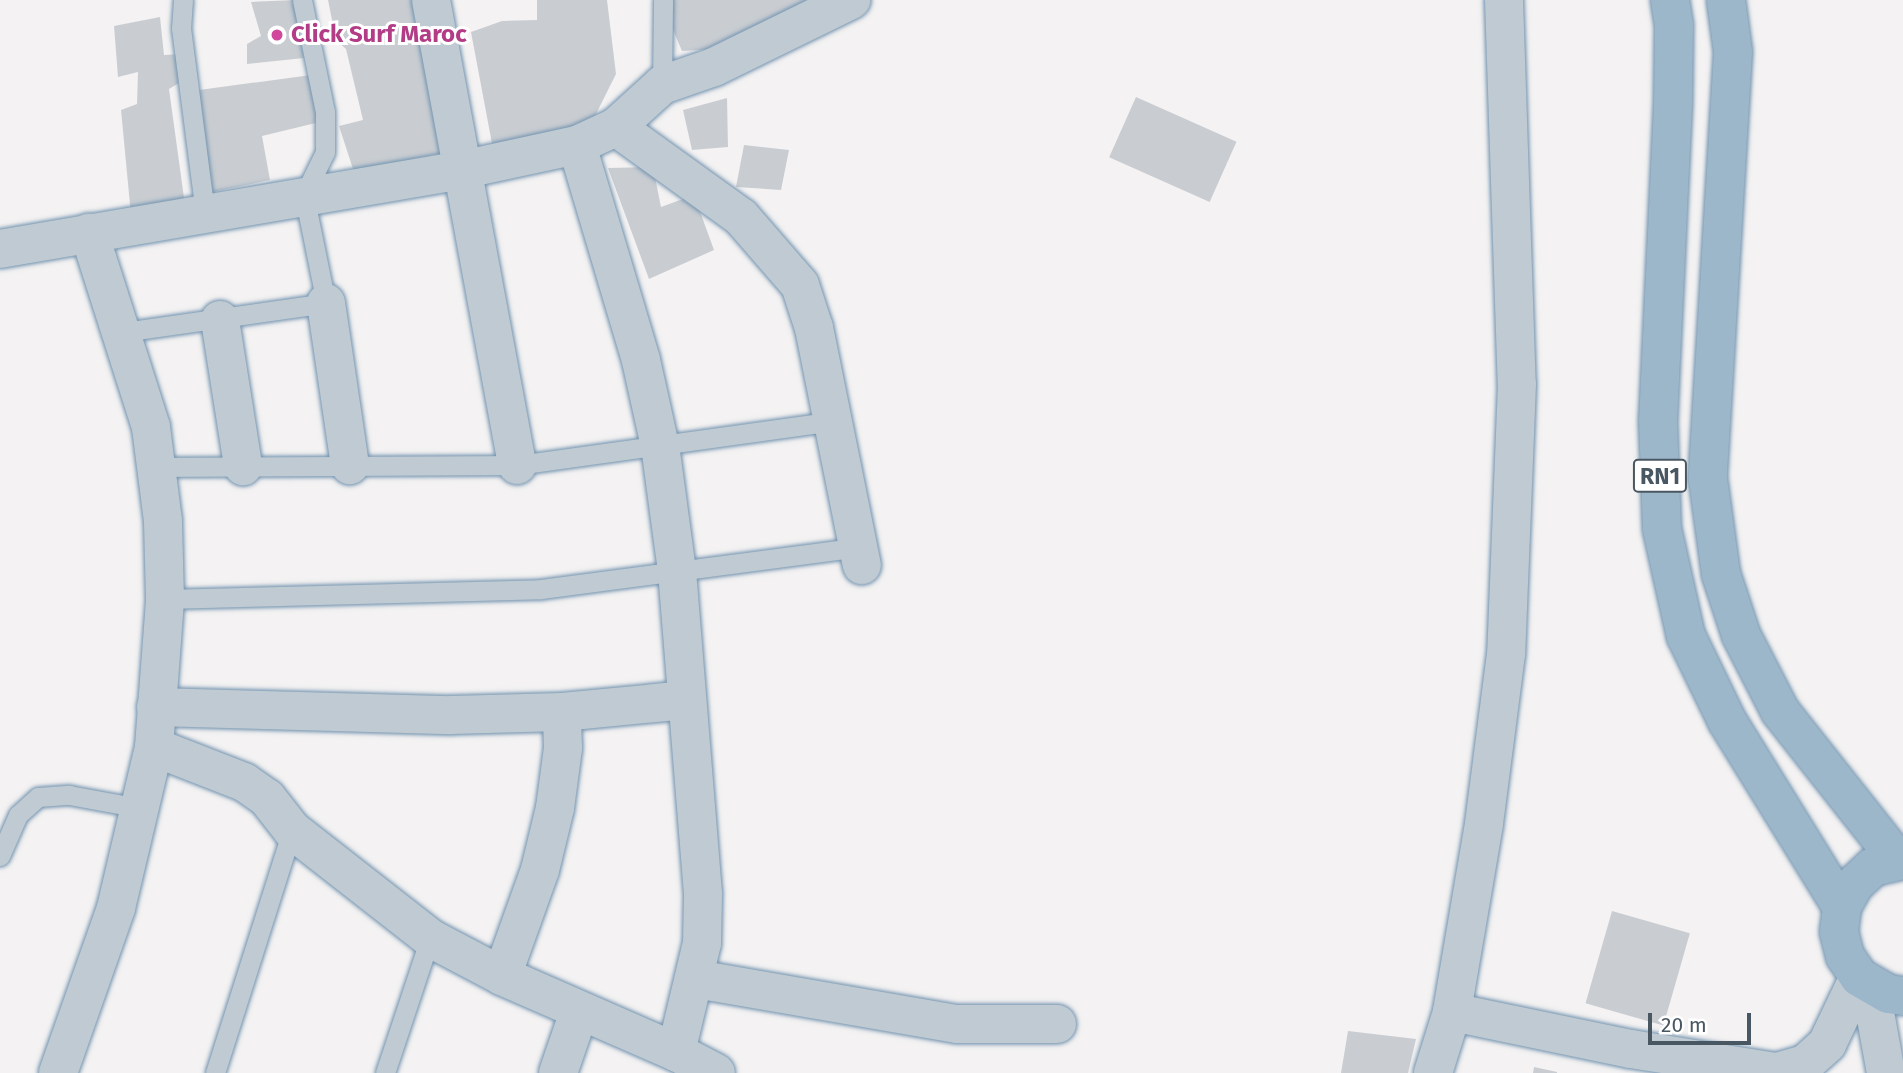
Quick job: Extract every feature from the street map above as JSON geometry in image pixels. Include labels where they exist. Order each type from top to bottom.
[{"type":"highway","name":"RN1","points":[[1670,0],[1674,26],[1673,104],[1658,421],[1662,529],[1686,636],[1727,721],[1842,907],[1854,885],[1873,867],[1900,859],[1780,710],[1741,635],[1721,574],[1708,479],[1733,52],[1726,0]]},
{"type":"highway","points":[[1842,907],[1839,932],[1845,956],[1877,986]]},
{"type":"street","points":[[431,0],[461,170],[496,337],[517,465]]},
{"type":"street","points":[[0,249],[461,170],[577,145],[616,127],[662,85],[714,67],[851,0]]},
{"type":"street","points":[[1433,1073],[1452,1012],[1484,824],[1506,654],[1517,384],[1504,0]]},
{"type":"street","points":[[616,127],[741,217],[800,285],[833,421],[860,556]]},
{"type":"street","points":[[577,145],[641,360],[660,446],[677,571],[703,894],[702,943],[696,979],[676,1052]]},
{"type":"street","points":[[58,1073],[116,908],[154,747],[165,599],[158,467],[141,387],[89,233]]},
{"type":"street","points":[[326,303],[350,465]]},
{"type":"street","points":[[220,320],[243,466]]},
{"type":"street","points":[[156,707],[368,714],[562,712],[686,700]]},
{"type":"street","points":[[502,976],[540,870],[555,808],[563,748],[562,712]]},
{"type":"street","points":[[154,747],[244,782],[267,798],[292,830],[430,938],[502,976],[579,1012],[676,1052],[716,1073]]},
{"type":"street","points":[[696,979],[957,1024],[1057,1024]]},
{"type":"street","points":[[1452,1012],[1629,1061],[1760,1070],[1794,1068],[1827,1044],[1877,986]]},
{"type":"street","points":[[1877,986],[1886,1073]]},
{"type":"street","points":[[558,1073],[579,1012]]},
{"type":"lane","points":[[183,0],[181,28],[205,214]]},
{"type":"lane","points":[[123,332],[326,303],[304,195],[324,152],[326,125],[302,0]]},
{"type":"lane","points":[[662,85],[663,0]]},
{"type":"lane","points":[[158,467],[517,465],[833,421]]},
{"type":"lane","points":[[165,599],[541,589],[677,571],[860,556]]},
{"type":"lane","points":[[0,856],[18,815],[38,797],[69,795],[139,808]]},
{"type":"lane","points":[[215,1073],[292,830]]},
{"type":"lane","points":[[385,1073],[430,938]]},
{"type":"building","points":[[295,0],[304,58],[247,64],[247,44],[261,36],[251,2]]},
{"type":"building","points":[[328,0],[425,0],[452,151],[354,172],[339,126],[363,120],[346,49],[336,40]]},
{"type":"building","points":[[537,0],[607,0],[616,74],[589,128],[493,149],[471,32],[502,21],[537,20]]},
{"type":"building","points":[[672,0],[815,0],[730,48],[682,51],[671,25]]},
{"type":"building","points":[[160,17],[164,55],[182,54],[184,80],[169,89],[185,205],[131,215],[121,110],[137,104],[138,72],[118,77],[114,26]]},
{"type":"building","points":[[311,75],[324,121],[262,136],[270,180],[212,192],[199,90]]},
{"type":"building","points":[[1136,97],[1236,142],[1210,202],[1109,157]]},
{"type":"building","points":[[727,98],[728,147],[692,150],[683,110]]},
{"type":"building","points":[[744,145],[789,150],[781,190],[736,187]]},
{"type":"building","points":[[653,167],[661,207],[694,195],[714,250],[649,279],[608,168]]},
{"type":"building","points":[[1612,911],[1690,933],[1663,1026],[1586,1003]]},
{"type":"building","points":[[1348,1031],[1416,1039],[1408,1073],[1341,1073]]},
{"type":"building","points":[[1534,1067],[1557,1072],[1557,1073],[1533,1073]]},
{"type":"place","name":"Click Surf Maroc","points":[[277,35]]}]
